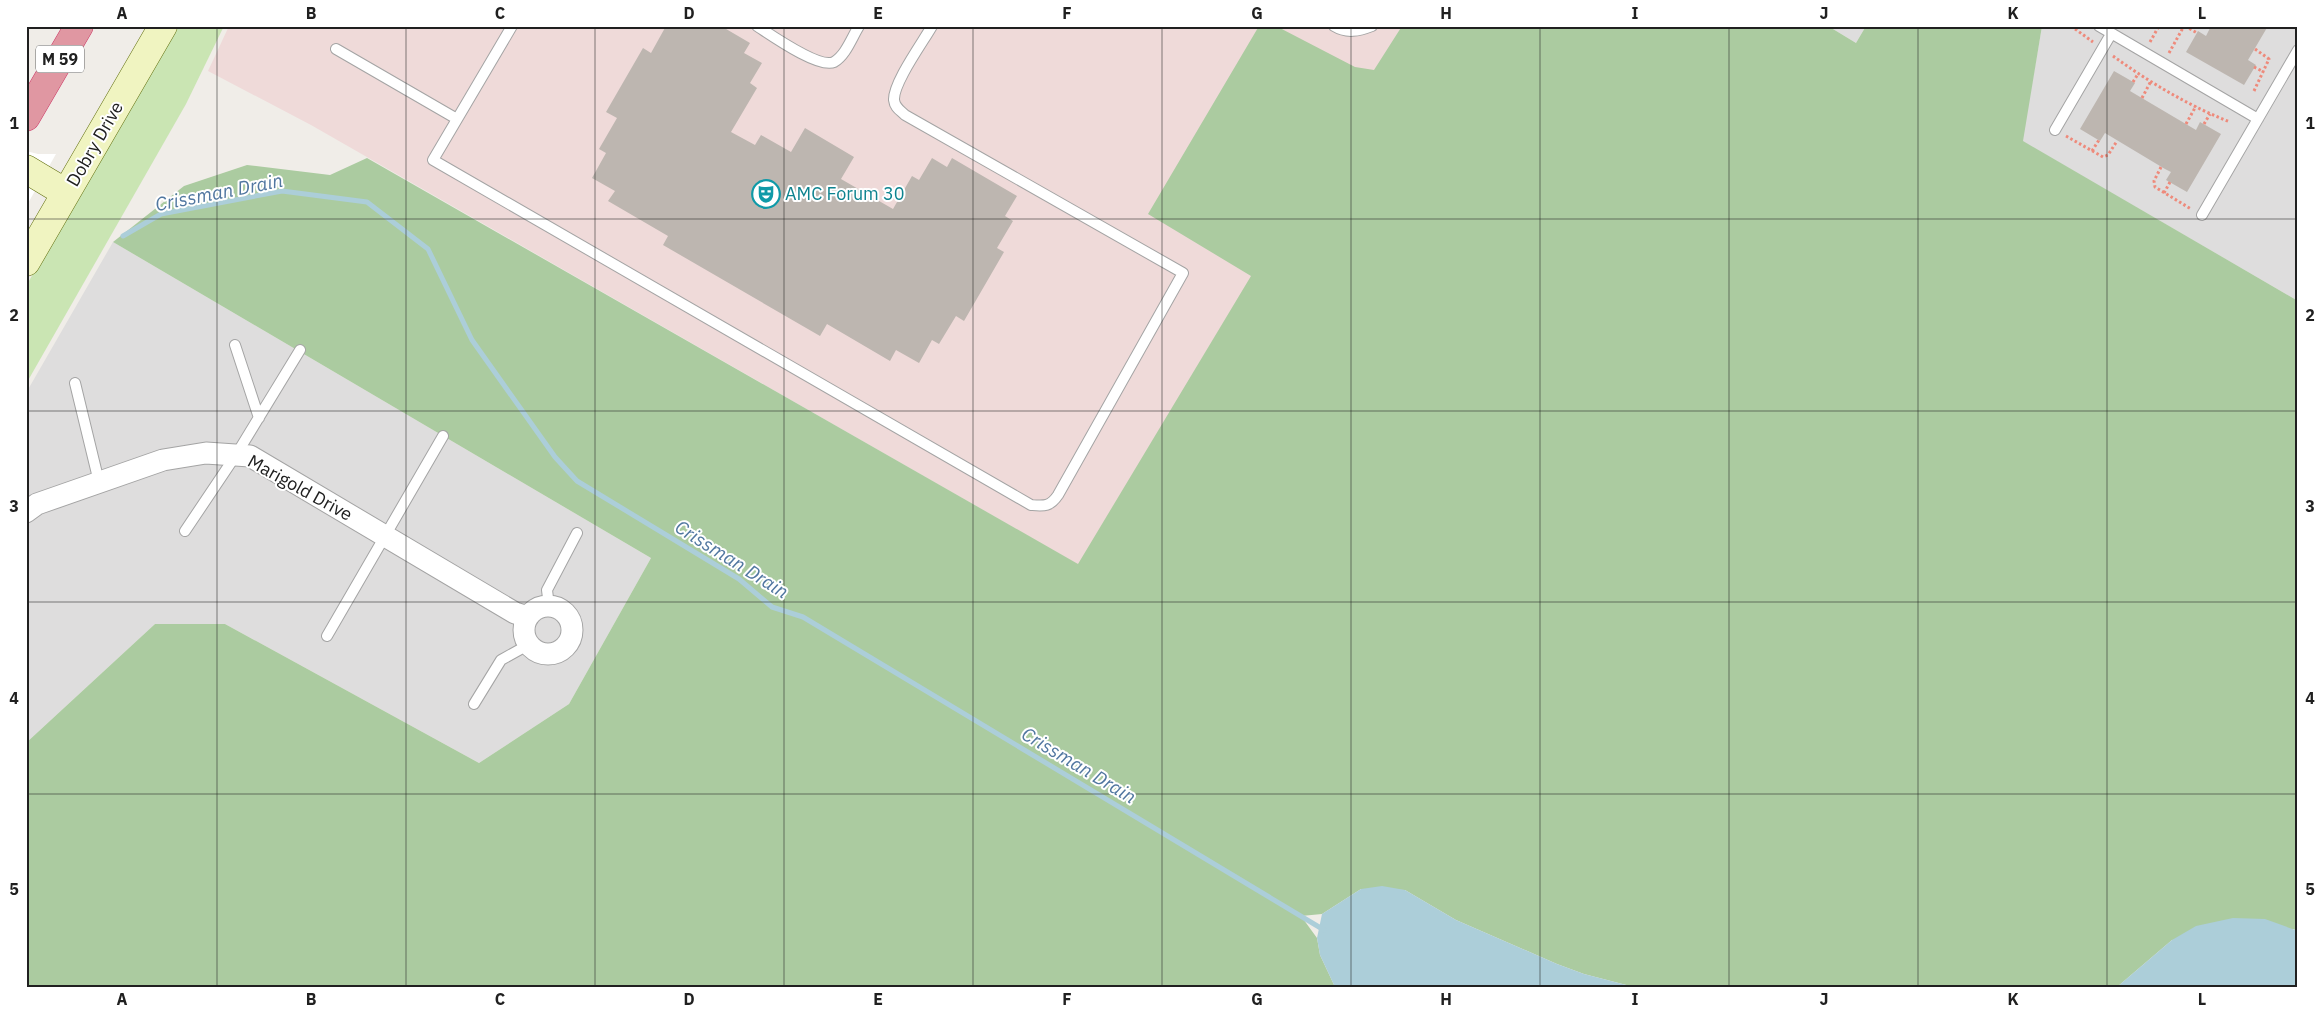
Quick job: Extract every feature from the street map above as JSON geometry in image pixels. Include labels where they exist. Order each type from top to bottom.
[{"type":"highway","name":"M 59","points":[[26,117],[79,26]]},
{"type":"highway","points":[[41,92],[89,26]]},
{"type":"street","name":"Dobry Drive","points":[[26,262],[163,26]]},
{"type":"street","points":[[34,173],[66,193]]},
{"type":"street","name":"Marigold Drive","points":[[26,512],[37,504],[162,460],[206,453],[250,456],[515,613],[528,617]]},
{"type":"street","points":[[549,606],[558,608],[565,613],[573,629],[572,638],[560,652],[552,655],[535,651],[528,645],[524,631],[528,617],[541,607],[549,606]]},
{"type":"lane","points":[[512,26],[433,160],[1031,505],[1044,506],[1052,504],[1058,495],[1183,273],[906,115],[896,107],[894,97],[898,85],[932,26]]},
{"type":"lane","points":[[757,26],[815,60],[826,64],[834,62],[842,54],[859,26]]},
{"type":"lane","points":[[1334,26],[1342,31],[1352,32],[1372,26]]},
{"type":"lane","points":[[2098,26],[2258,119]]},
{"type":"lane","points":[[2058,131],[2111,34]]},
{"type":"lane","points":[[336,49],[457,119]]},
{"type":"lane","points":[[2198,213],[2258,119],[2298,50]]},
{"type":"lane","points":[[234,345],[259,418]]},
{"type":"lane","points":[[185,531],[236,455],[300,350]]},
{"type":"lane","points":[[75,383],[99,482]]},
{"type":"lane","points":[[328,636],[443,436]]},
{"type":"lane","points":[[549,606],[547,590],[577,532]]},
{"type":"lane","points":[[474,704],[501,660],[528,645]]},
{"type":"path","points":[[2071,26],[2094,43]]},
{"type":"path","points":[[2147,47],[2159,26]]},
{"type":"path","points":[[2166,58],[2185,26],[2197,33]]},
{"type":"path","points":[[2254,91],[2269,59],[2255,49]]},
{"type":"path","points":[[2109,53],[2151,82],[2210,114],[2230,122]]},
{"type":"path","points":[[2254,67],[2264,72]]},
{"type":"path","points":[[2133,82],[2138,74]]},
{"type":"path","points":[[2142,98],[2151,82]]},
{"type":"path","points":[[2186,124],[2196,106]]},
{"type":"path","points":[[2204,124],[2210,114]]},
{"type":"path","points":[[2058,131],[2100,156],[2106,156],[2117,141]]},
{"type":"path","points":[[2092,151],[2098,140]]},
{"type":"path","points":[[2162,167],[2154,184],[2164,193],[2198,213]]},
{"type":"path","points":[[2164,193],[2170,182]]},
{"type":"shaded area","points":[[229,26],[1402,26],[1079,565],[311,125],[208,71]]},
{"type":"shaded area","points":[[1828,26],[1866,26],[1856,43]]},
{"type":"shaded area","points":[[2042,26],[2298,26],[2298,301],[2022,141]]},
{"type":"shaded area","points":[[113,242],[651,558],[569,704],[479,763],[225,624],[155,624],[26,743],[26,393]]},
{"type":"green space","points":[[177,26],[224,26],[186,104],[26,384],[26,286]]},
{"type":"green space","points":[[1259,26],[1276,26],[1355,67],[1374,70],[1402,26],[1828,26],[1856,43],[1866,26],[2042,26],[2023,141],[2298,301],[2298,931],[2293,929],[2172,940],[2117,987],[1634,987],[1584,974],[1557,964],[1456,920],[1405,890],[1361,889],[1322,914],[1301,916],[1317,938],[1320,955],[1335,987],[26,987],[26,743],[155,624],[225,624],[479,763],[569,704],[651,558],[113,242],[184,186],[247,165],[330,175],[367,158],[1078,564],[1251,276],[1148,214]]},
{"type":"water","points":[[1382,886],[1405,890],[1456,920],[1557,964],[1584,974],[1634,987],[1335,987],[1320,955],[1317,938],[1322,914],[1361,889]]},
{"type":"water","points":[[2233,918],[2265,919],[2298,931],[2298,987],[2117,987],[2172,940],[2196,926]]},
{"type":"pier","points":[[26,151],[38,154],[56,154],[27,205]]},
{"type":"building","name":"AMC Forum 30","points":[[666,26],[721,26],[750,43],[744,53],[762,63],[750,83],[757,88],[731,132],[755,145],[761,135],[791,152],[805,128],[854,157],[841,179],[893,209],[912,176],[919,180],[932,158],[947,167],[952,158],[1017,196],[1005,216],[1013,221],[997,248],[1004,252],[964,321],[956,316],[939,344],[932,340],[919,363],[896,350],[890,361],[827,324],[820,336],[663,245],[668,236],[608,201],[615,191],[592,178],[606,153],[599,149],[617,118],[606,112],[643,48],[651,53]]},
{"type":"building","points":[[2211,26],[2268,26],[2248,60],[2256,65],[2244,85],[2186,52],[2198,31],[2206,36]]},
{"type":"building","points":[[2114,71],[2135,83],[2130,91],[2196,130],[2200,122],[2221,134],[2187,192],[2166,180],[2171,172],[2105,133],[2100,141],[2080,129]]},
{"type":"waterway","name":"Crissman Drain","points":[[123,236],[161,214],[282,191],[367,202],[428,249],[472,340],[555,457],[577,481],[739,579],[772,607],[803,617],[1324,930]]},
{"type":"place","name":"AMC Forum 30","points":[[766,194]]}]
